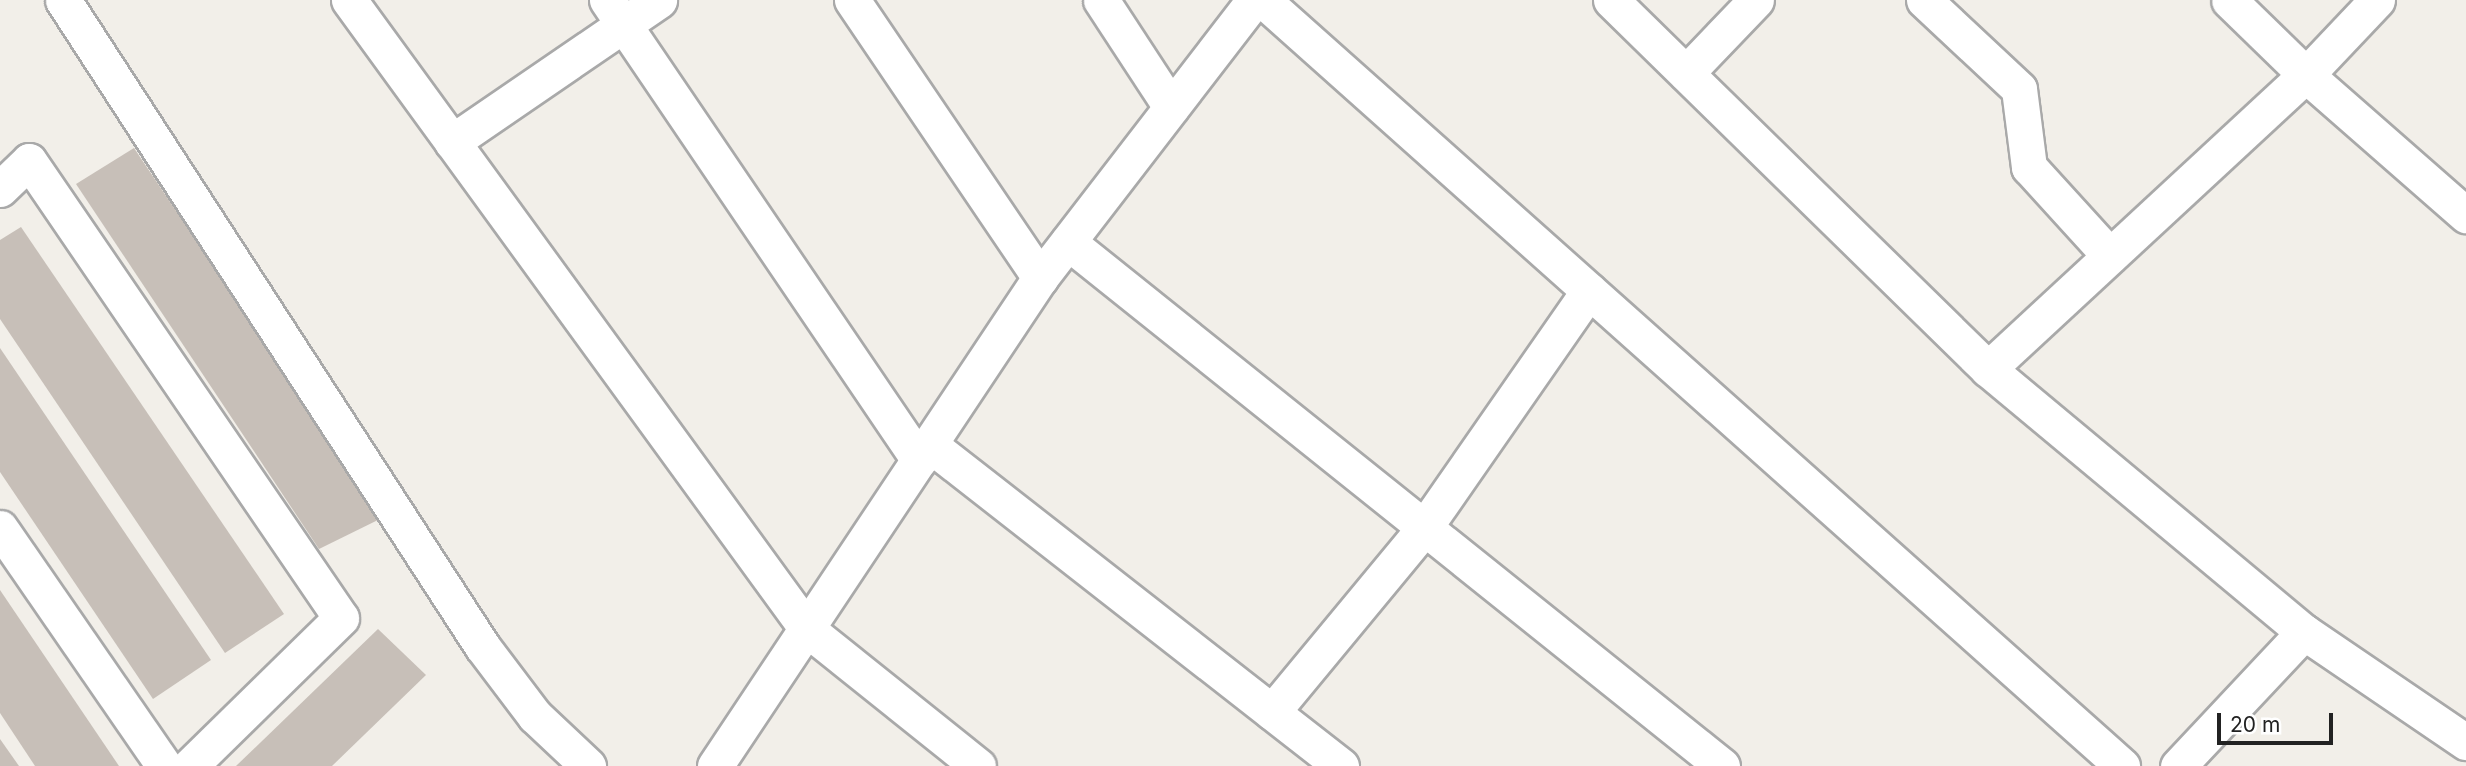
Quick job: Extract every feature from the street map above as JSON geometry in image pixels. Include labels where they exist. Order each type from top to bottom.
[{"type":"street","points":[[63,0],[468,625],[535,716],[588,766]]},
{"type":"street","points":[[349,0],[807,629],[978,766]]},
{"type":"street","points":[[452,142],[615,12],[659,0]]},
{"type":"street","points":[[852,0],[1040,278]]},
{"type":"street","points":[[1101,0],[1171,107]]},
{"type":"street","points":[[715,766],[1040,278],[1254,0]]},
{"type":"street","points":[[1263,0],[2122,766]]},
{"type":"street","points":[[1611,0],[1988,369],[2304,632],[2466,742]]},
{"type":"street","points":[[1686,73],[1756,0]]},
{"type":"street","points":[[1924,0],[2019,89],[2029,167],[2110,256]]},
{"type":"street","points":[[2230,0],[2306,75],[2466,215]]},
{"type":"street","points":[[1988,369],[2306,75],[2377,0]]},
{"type":"street","points":[[615,12],[924,452],[1341,766]]},
{"type":"street","points":[[0,189],[29,161],[341,618],[190,766]]},
{"type":"street","points":[[1068,242],[1722,766]]},
{"type":"street","points":[[1272,712],[1424,528],[1589,291]]},
{"type":"street","points":[[0,528],[164,766]]},
{"type":"street","points":[[2178,766],[2304,632]]},
{"type":"building","points":[[134,148],[382,518],[319,549],[76,184]]},
{"type":"building","points":[[21,227],[284,614],[225,653],[0,319],[0,240]]},
{"type":"building","points":[[0,348],[211,660],[153,699],[0,472]]},
{"type":"building","points":[[0,590],[119,766],[35,766],[0,713]]},
{"type":"building","points":[[378,629],[426,675],[332,766],[236,766]]},
{"type":"building","points":[[0,739],[19,766],[0,766]]}]
